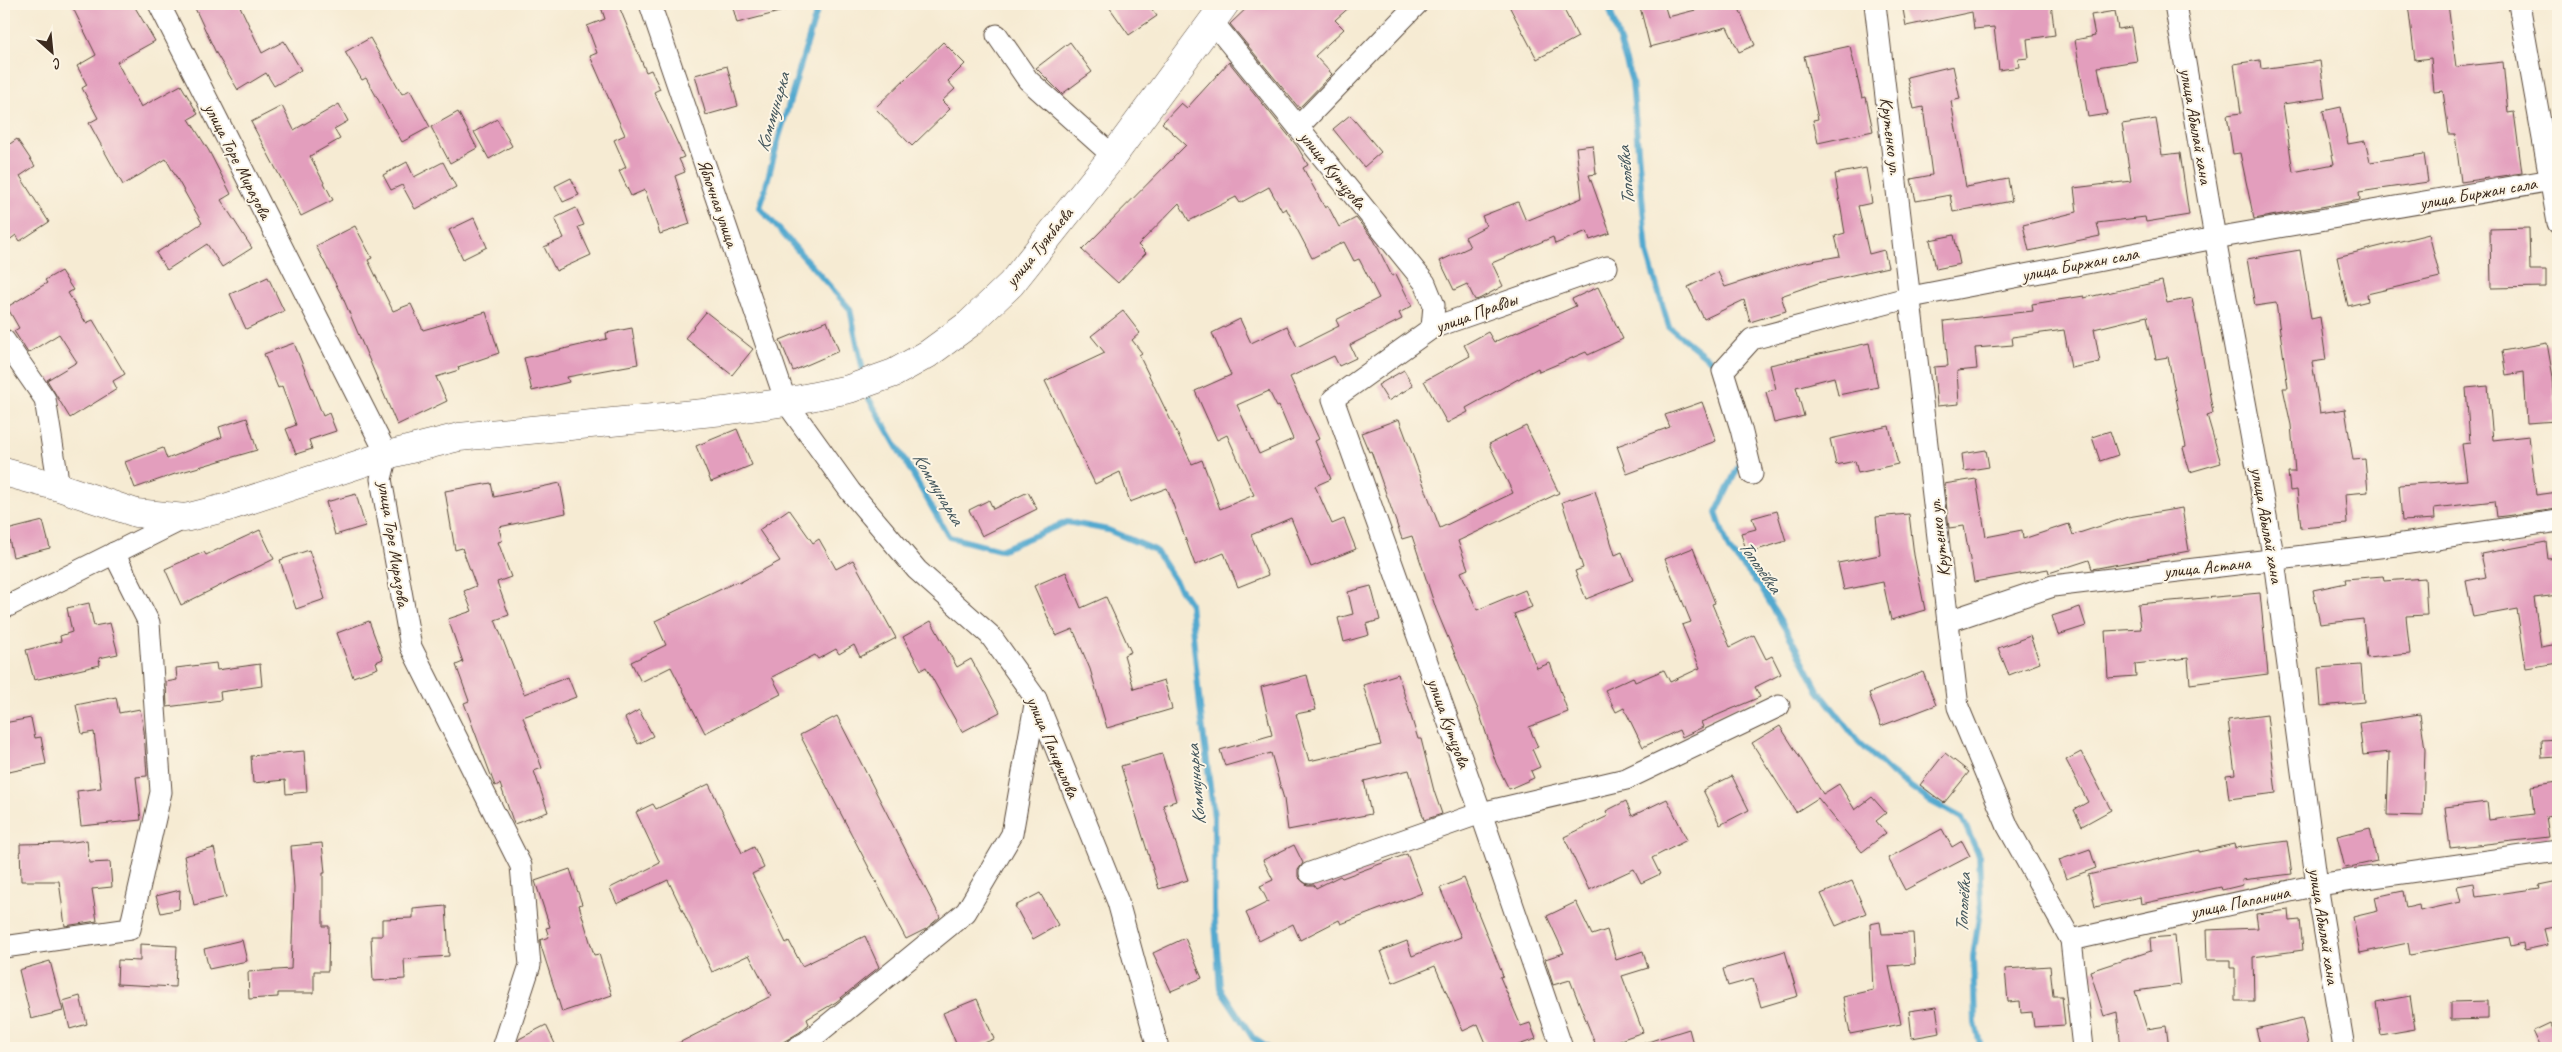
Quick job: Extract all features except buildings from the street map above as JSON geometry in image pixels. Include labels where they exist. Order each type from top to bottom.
[{"type":"main road","name":"улица Туякбаева","points":[[185,518],[228,507],[387,455],[459,437],[724,411],[786,402],[849,389],[894,374],[928,354],[969,324],[1011,284],[1113,156],[1218,12]]},
{"type":"main road","points":[[4,472],[59,487],[136,513],[185,518]]},
{"type":"street","name":"улица Торе Миразова","points":[[159,4],[387,455],[381,479],[411,648],[521,866],[530,965],[503,1048]]},
{"type":"street","name":"Яблочная улица","points":[[650,4],[786,402]]},
{"type":"street","points":[[1298,127],[1417,4]]},
{"type":"street","name":"Крутенко ул.","points":[[1875,4],[1958,707],[2008,827],[2072,940],[2083,1048]]},
{"type":"street","name":"улица Абылай хана","points":[[2175,4],[2215,238],[2274,560],[2317,886],[2344,1048]]},
{"type":"street","points":[[2519,4],[2555,180],[2558,223]]},
{"type":"street","name":"улица Кутузова","points":[[1218,12],[1298,127],[1425,283],[1434,305],[1432,328]]},
{"type":"street","points":[[997,35],[1028,80],[1113,156]]},
{"type":"street","name":"улица Биржан сала","points":[[1752,474],[1724,371],[1752,339],[1911,297],[2215,238],[2555,180]]},
{"type":"street","name":"улица Правды","points":[[1333,399],[1432,328],[1607,267]]},
{"type":"street","points":[[4,340],[45,399],[59,487]]},
{"type":"street","name":"улица Кутузова","points":[[1333,399],[1562,1048]]},
{"type":"street","name":"улица Панфилова","points":[[786,402],[850,491],[917,570],[990,635],[1036,699],[1118,902],[1158,1048]]},
{"type":"street","points":[[4,608],[185,518]]},
{"type":"street","name":"улица Астана","points":[[1949,621],[2053,586],[2180,569],[2274,560],[2558,522]]},
{"type":"street","points":[[4,947],[130,929],[161,792],[149,623],[114,553]]},
{"type":"street","points":[[796,1048],[807,1042],[966,912],[1012,834],[1036,699]]},
{"type":"street","points":[[1310,873],[1481,814],[1626,779],[1778,706]]},
{"type":"street","name":"улица Папанина","points":[[2072,940],[2317,886],[2558,851]]},
{"type":"waterway","name":"Коммунарка","points":[[819,4],[760,208],[850,309],[864,376]]},
{"type":"waterway","name":"Тополёвка","points":[[1608,4],[1632,81],[1647,253],[1669,327],[1720,368]]},
{"type":"waterway","name":"Коммунарка","points":[[866,388],[868,397],[949,537],[1000,550],[1067,522],[1108,530],[1155,550],[1190,604],[1200,707],[1214,817],[1214,910],[1220,988],[1253,1038],[1268,1048]]},
{"type":"waterway","name":"Тополёвка","points":[[1740,458],[1739,465],[1716,513],[1729,550],[1760,586],[1793,642],[1818,690],[1858,741],[1889,771],[1930,801],[1962,818],[1979,856],[1981,904],[1973,957],[1975,1023],[1981,1048]]}]
